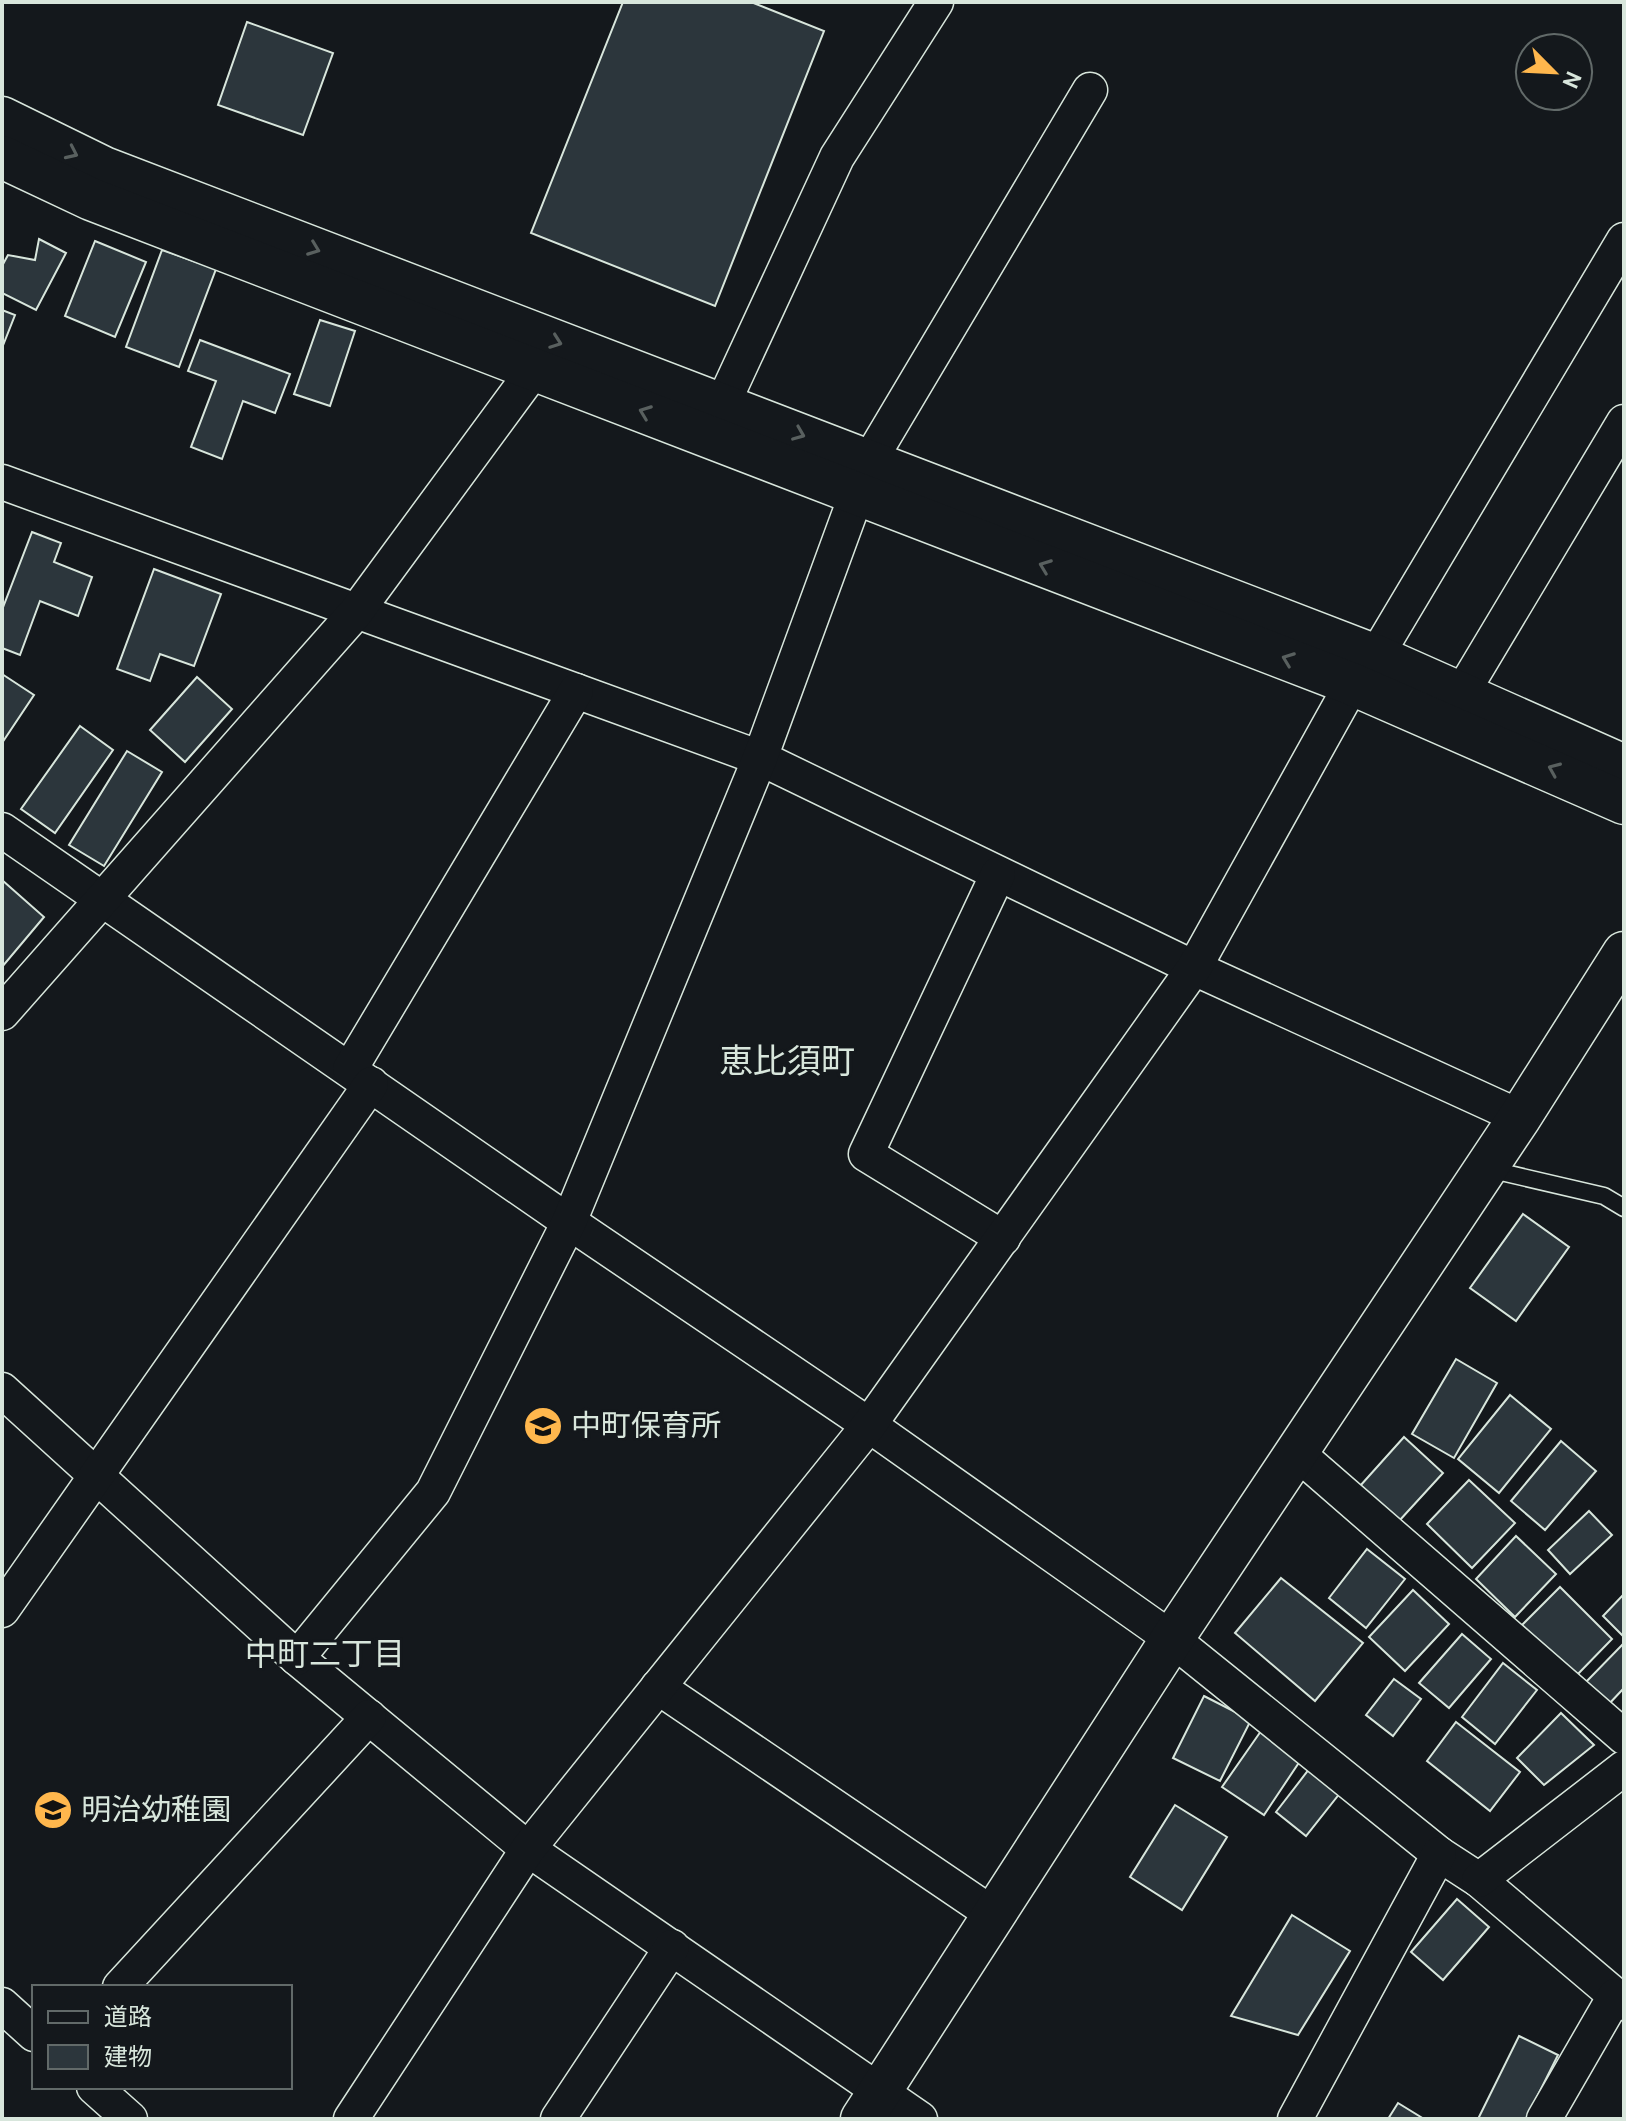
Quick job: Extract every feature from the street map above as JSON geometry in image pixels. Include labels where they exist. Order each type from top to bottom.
[{"type":"street","points":[[716,420],[837,157],[936,2]]},
{"type":"street","points":[[297,1658],[433,1492],[569,1222],[760,758],[862,479],[1090,90]]},
{"type":"street","points":[[2,118],[104,168],[862,479],[1364,670],[1452,708],[1624,766]]},
{"type":"street","points":[[2,157],[91,199],[534,370],[716,420]]},
{"type":"street","points":[[351,2119],[528,1849],[869,1425],[1194,968],[1364,670],[1624,240]]},
{"type":"street","points":[[2,1013],[356,612],[534,370]]},
{"type":"street","points":[[1452,708],[1624,422]]},
{"type":"street","points":[[2,482],[760,758],[1194,968],[1520,1117]]},
{"type":"street","points":[[2,1610],[97,1476],[361,1077],[576,691]]},
{"type":"street","points":[[1452,708],[1624,803]]},
{"type":"street","points":[[2,830],[869,1425],[1172,1639],[1439,1854],[1479,1880],[1619,2000],[1544,2119]]},
{"type":"street","points":[[998,874],[866,1154],[1003,1238]]},
{"type":"street","points":[[871,2105],[1172,1639],[1520,1117],[1624,953]]},
{"type":"street","points":[[2,1390],[297,1658],[528,1849],[672,1947],[871,2105],[920,2119]]},
{"type":"street","points":[[1296,1452],[1624,1737]]},
{"type":"street","points":[[658,1687],[994,1915]]},
{"type":"street","points":[[122,1985],[369,1717]]},
{"type":"street","points":[[1479,1880],[1624,1768]]},
{"type":"street","points":[[1295,2119],[1439,1854]]},
{"type":"street","points":[[558,2119],[672,1947]]},
{"type":"street","points":[[2,2005],[32,2032]]},
{"type":"street","points":[[96,2089],[130,2119]]},
{"type":"lane","points":[[1486,1168],[1604,1196],[1624,1208]]},
{"type":"building","points":[[623,2],[751,2],[824,31],[715,306],[531,233]]},
{"type":"building","points":[[247,22],[333,53],[303,135],[218,105]]},
{"type":"building","points":[[39,239],[66,253],[36,310],[2,293],[2,266],[8,255],[35,260]]},
{"type":"building","points":[[95,241],[146,262],[115,337],[65,316]]},
{"type":"building","points":[[162,250],[216,269],[179,367],[126,347]]},
{"type":"building","points":[[2,310],[15,315],[2,348]]},
{"type":"building","points":[[320,320],[355,331],[330,406],[294,394]]},
{"type":"building","points":[[200,340],[290,374],[275,413],[243,401],[222,459],[191,447],[216,381],[188,371]]},
{"type":"building","points":[[32,532],[61,543],[54,562],[92,577],[78,616],[40,601],[20,655],[2,648],[2,610]]},
{"type":"building","points":[[154,569],[221,594],[194,666],[160,654],[150,681],[117,669]]},
{"type":"building","points":[[2,674],[34,695],[2,743]]},
{"type":"building","points":[[197,677],[232,709],[185,762],[150,730]]},
{"type":"building","points":[[80,726],[113,750],[55,833],[21,809]]},
{"type":"building","points":[[127,751],[162,772],[104,866],[69,845]]},
{"type":"building","points":[[2,880],[44,917],[2,967]]},
{"type":"building","points":[[1523,1214],[1569,1247],[1516,1321],[1470,1288]]},
{"type":"building","points":[[1456,1359],[1497,1383],[1454,1458],[1412,1434]]},
{"type":"building","points":[[1510,1395],[1551,1429],[1499,1493],[1458,1459]]},
{"type":"building","points":[[1404,1437],[1443,1473],[1399,1521],[1360,1486]]},
{"type":"building","points":[[1561,1441],[1596,1471],[1545,1530],[1511,1501]]},
{"type":"building","points":[[1469,1480],[1515,1523],[1472,1568],[1427,1524]]},
{"type":"building","points":[[1589,1511],[1612,1535],[1570,1574],[1548,1550]]},
{"type":"building","points":[[1516,1536],[1556,1574],[1515,1617],[1476,1579]]},
{"type":"building","points":[[1367,1549],[1405,1579],[1366,1628],[1329,1598]]},
{"type":"building","points":[[1281,1578],[1363,1643],[1315,1701],[1235,1633]]},
{"type":"building","points":[[1560,1587],[1612,1639],[1575,1677],[1522,1625]]},
{"type":"building","points":[[1413,1590],[1449,1624],[1405,1671],[1369,1637]]},
{"type":"building","points":[[1624,1594],[1624,1637],[1603,1616]]},
{"type":"building","points":[[1462,1634],[1491,1659],[1449,1708],[1419,1683]]},
{"type":"building","points":[[1624,1643],[1624,1688],[1607,1706],[1584,1684]]},
{"type":"building","points":[[1503,1663],[1537,1690],[1495,1744],[1462,1717]]},
{"type":"building","points":[[1394,1679],[1421,1699],[1393,1736],[1366,1715]]},
{"type":"building","points":[[1204,1696],[1251,1720],[1220,1781],[1173,1758]]},
{"type":"building","points":[[1561,1713],[1594,1745],[1544,1785],[1517,1758]]},
{"type":"building","points":[[1456,1722],[1520,1772],[1490,1811],[1427,1761]]},
{"type":"building","points":[[1261,1731],[1302,1758],[1264,1815],[1222,1787]]},
{"type":"building","points":[[1313,1764],[1344,1788],[1306,1836],[1276,1812]]},
{"type":"building","points":[[1175,1805],[1227,1837],[1182,1910],[1130,1877]]},
{"type":"building","points":[[1457,1899],[1489,1927],[1443,1980],[1411,1952]]},
{"type":"building","points":[[1292,1915],[1350,1951],[1298,2035],[1231,2016]]},
{"type":"building","points":[[1519,2036],[1558,2055],[1526,2119],[1478,2119]]},
{"type":"building","points":[[1398,2103],[1424,2119],[1388,2119]]},
{"type":"place","name":"中町保育所","points":[[543,1426]]},
{"type":"place","name":"明治幼稚園","points":[[53,1810]]},
{"type":"district","name":"恵比須町","points":[[787,1061]]},
{"type":"district","name":"中町二丁目","points":[[325,1654]]}]
